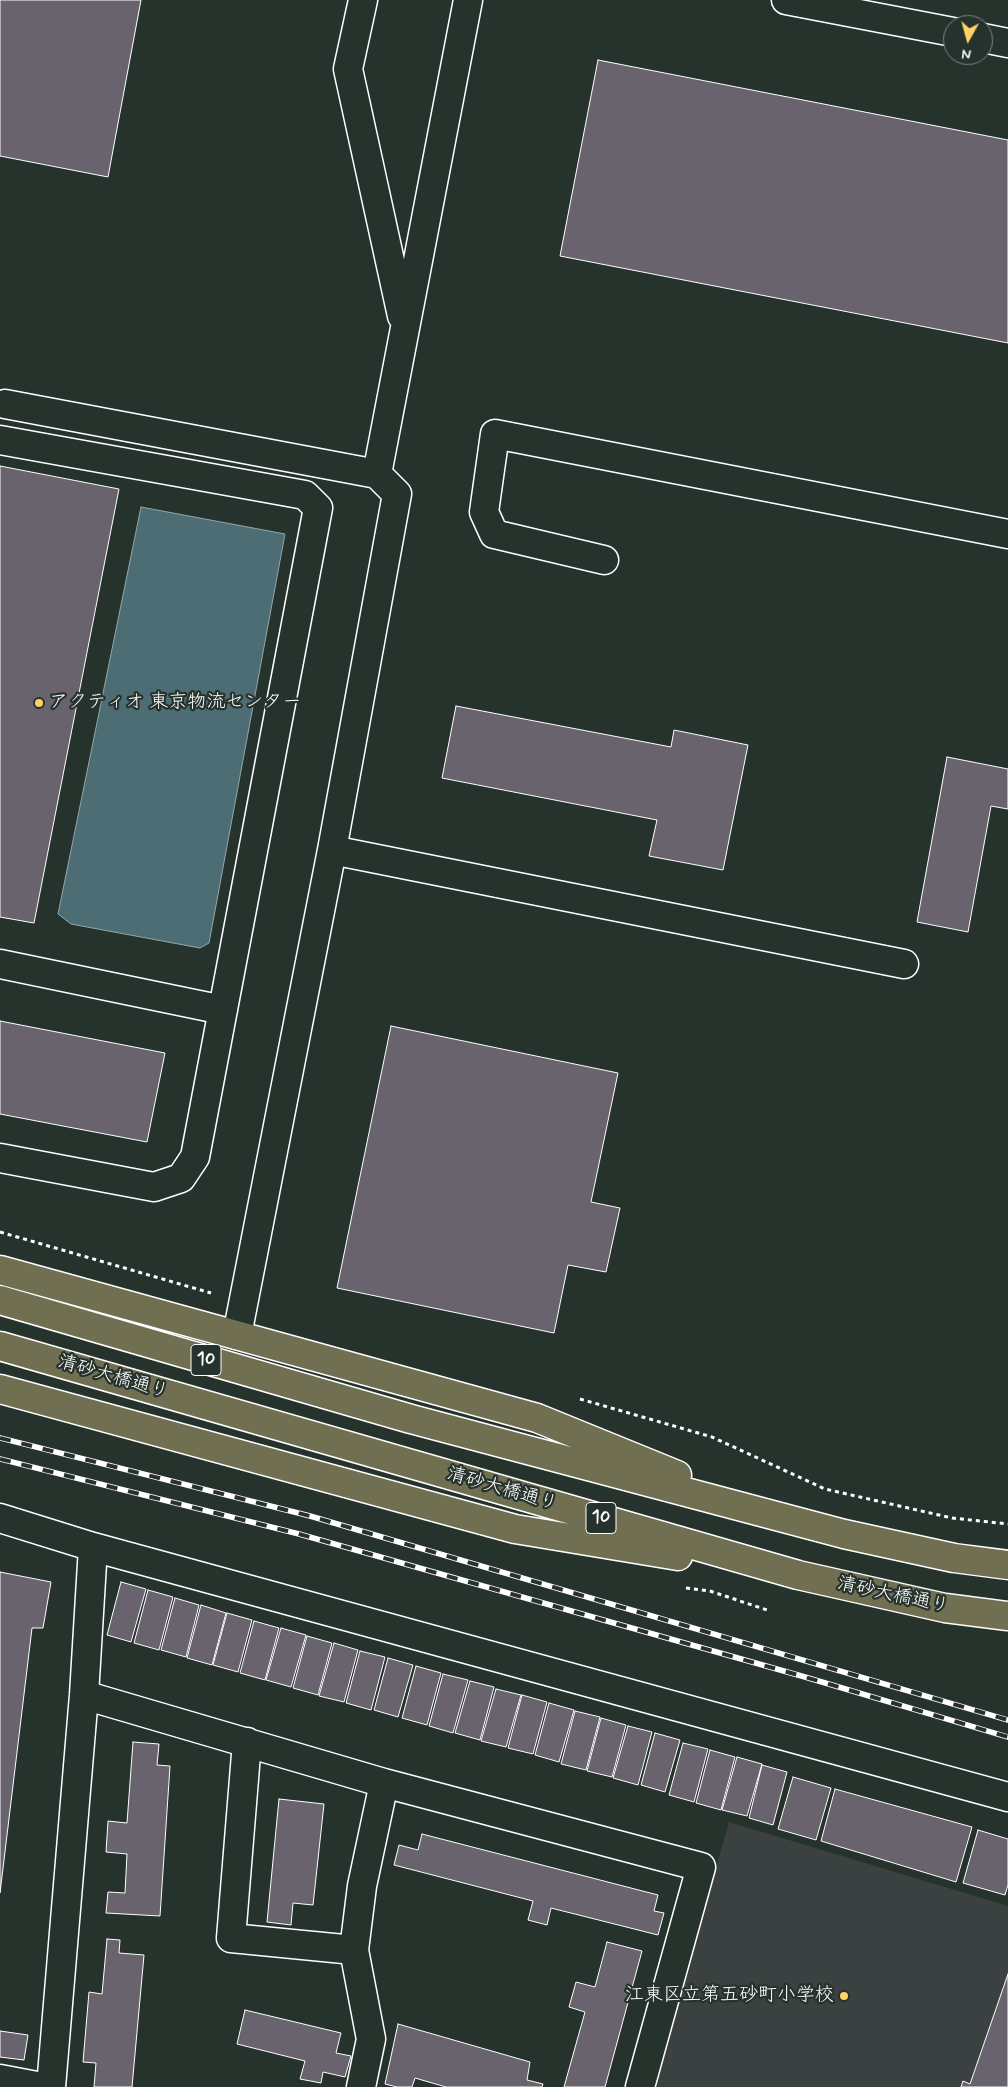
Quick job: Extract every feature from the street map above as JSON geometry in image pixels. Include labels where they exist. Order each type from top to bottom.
[{"type":"main road","points":[[0,1270],[537,1418],[787,1519]]},
{"type":"main road","name":"10","points":[[0,1300],[411,1419],[844,1534],[954,1558],[1008,1565]]},
{"type":"main road","name":"清砂大橋通り","points":[[0,1346],[798,1575],[945,1608],[1008,1616]]},
{"type":"main road","points":[[0,1389],[515,1529],[798,1575]]},
{"type":"street","points":[[363,0],[348,69],[405,328]]},
{"type":"street","points":[[377,474],[468,0]]},
{"type":"street","points":[[786,0],[943,30]]},
{"type":"street","points":[[993,40],[1008,43]]},
{"type":"street","points":[[5,404],[377,474],[397,494],[332,850],[237,1335]]},
{"type":"street","points":[[604,560],[494,534],[484,512],[496,434],[1008,534]]},
{"type":"street","points":[[0,440],[305,495],[318,508],[195,1157],[181,1178],[154,1187],[0,1158]]},
{"type":"street","points":[[332,850],[904,964]]},
{"type":"street","points":[[0,964],[223,1010]]},
{"type":"street","points":[[0,1518],[93,1547],[1008,1798]]},
{"type":"street","points":[[51,2087],[84,1695],[93,1547]]},
{"type":"street","points":[[84,1695],[384,1783],[701,1867],[640,2087]]},
{"type":"street","points":[[247,1742],[230,1938],[354,1950]]},
{"type":"street","points":[[361,2087],[371,2039],[354,1950],[362,1886],[384,1783]]},
{"type":"street","points":[[0,2079],[42,2087]]},
{"type":"shaded area","name":"江東区立第五砂町小学校","points":[[729,1822],[1008,1906],[1008,2087],[654,2087]]},
{"type":"water","points":[[141,507],[285,534],[209,943],[200,948],[71,924],[58,914]]},
{"type":"building","points":[[0,0],[141,0],[108,177],[0,156]]},
{"type":"building","points":[[598,60],[1008,140],[1008,343],[560,256]]},
{"type":"building","name":"アクティオ 東京物流センター","points":[[0,466],[119,489],[34,923],[0,917]]},
{"type":"building","points":[[456,706],[671,747],[674,730],[748,745],[723,870],[649,856],[657,820],[442,778]]},
{"type":"building","points":[[947,757],[1008,769],[1008,809],[991,806],[968,932],[917,922]]},
{"type":"building","points":[[0,1021],[165,1053],[147,1142],[0,1114]]},
{"type":"building","points":[[391,1026],[618,1073],[591,1202],[620,1208],[606,1272],[568,1265],[554,1333],[337,1288]]},
{"type":"building","points":[[0,1572],[51,1582],[43,1628],[32,1628],[0,1893]]},
{"type":"building","points":[[121,1582],[146,1589],[131,1642],[107,1635]]},
{"type":"building","points":[[148,1590],[173,1597],[159,1650],[134,1643]]},
{"type":"building","points":[[175,1598],[199,1605],[186,1657],[161,1650]]},
{"type":"building","points":[[201,1605],[226,1613],[212,1665],[187,1658]]},
{"type":"building","points":[[227,1613],[252,1620],[238,1672],[213,1665]]},
{"type":"building","points":[[254,1621],[279,1628],[265,1680],[240,1673]]},
{"type":"building","points":[[281,1628],[306,1635],[291,1687],[266,1680]]},
{"type":"building","points":[[307,1636],[332,1643],[318,1695],[293,1688]]},
{"type":"building","points":[[334,1643],[358,1650],[344,1702],[319,1696]]},
{"type":"building","points":[[360,1651],[385,1657],[371,1710],[346,1703]]},
{"type":"building","points":[[388,1658],[413,1665],[398,1717],[374,1710]]},
{"type":"building","points":[[416,1666],[441,1673],[427,1725],[402,1718]]},
{"type":"building","points":[[443,1674],[468,1680],[453,1733],[429,1726]]},
{"type":"building","points":[[470,1681],[494,1687],[480,1740],[455,1733]]},
{"type":"building","points":[[496,1689],[521,1695],[506,1747],[481,1741]]},
{"type":"building","points":[[522,1695],[547,1702],[533,1754],[508,1748]]},
{"type":"building","points":[[549,1703],[574,1710],[559,1762],[535,1755]]},
{"type":"building","points":[[575,1711],[600,1717],[586,1770],[561,1764]]},
{"type":"building","points":[[601,1718],[626,1725],[612,1777],[587,1771]]},
{"type":"building","points":[[628,1726],[652,1732],[638,1785],[613,1778]]},
{"type":"building","points":[[655,1733],[680,1740],[665,1792],[641,1785]]},
{"type":"building","points":[[133,1742],[159,1744],[157,1765],[170,1766],[160,1916],[106,1913],[108,1892],[125,1893],[127,1854],[106,1852],[108,1821],[127,1823]]},
{"type":"building","points":[[683,1743],[708,1749],[694,1802],[669,1795]]},
{"type":"building","points":[[710,1750],[735,1757],[721,1810],[696,1803]]},
{"type":"building","points":[[737,1757],[762,1764],[747,1816],[722,1810]]},
{"type":"building","points":[[762,1765],[787,1772],[773,1825],[749,1818]]},
{"type":"building","points":[[793,1777],[831,1788],[816,1840],[778,1829]]},
{"type":"building","points":[[835,1789],[972,1827],[956,1882],[821,1841]]},
{"type":"building","points":[[279,1799],[324,1804],[313,1905],[293,1903],[291,1925],[267,1922]]},
{"type":"building","points":[[978,1830],[1008,1839],[1008,1885],[1005,1895],[963,1883]]},
{"type":"building","points":[[422,1834],[658,1895],[654,1911],[664,1913],[658,1935],[551,1908],[547,1925],[528,1920],[533,1901],[394,1865],[399,1845],[418,1850]]},
{"type":"building","points":[[107,1939],[120,1940],[119,1953],[144,1955],[132,2087],[94,2087],[96,2063],[83,2062],[89,1992],[102,1994]]},
{"type":"building","points":[[607,1942],[642,1951],[605,2087],[564,2087],[585,2012],[569,2007],[576,1982],[595,1987]]},
{"type":"building","points":[[1008,1974],[1008,2087],[961,2087],[963,2081],[970,2084]]},
{"type":"building","points":[[245,2010],[341,2033],[336,2053],[351,2056],[345,2077],[323,2072],[321,2083],[300,2079],[305,2061],[237,2044]]},
{"type":"building","points":[[398,2024],[530,2062],[527,2080],[543,2084],[542,2087],[446,2087],[415,2078],[412,2087],[397,2087],[385,2084]]},
{"type":"building","points":[[0,2031],[28,2035],[24,2060],[0,2057]]},
{"type":"railway","points":[[0,1438],[310,1516],[1008,1720]]},
{"type":"railway","points":[[0,1459],[299,1534],[805,1677],[1008,1737]]},
{"type":"place","name":"アクティオ 東京物流センター","points":[[39,703]]},
{"type":"place","name":"江東区立第五砂町小学校","points":[[844,1996]]}]
